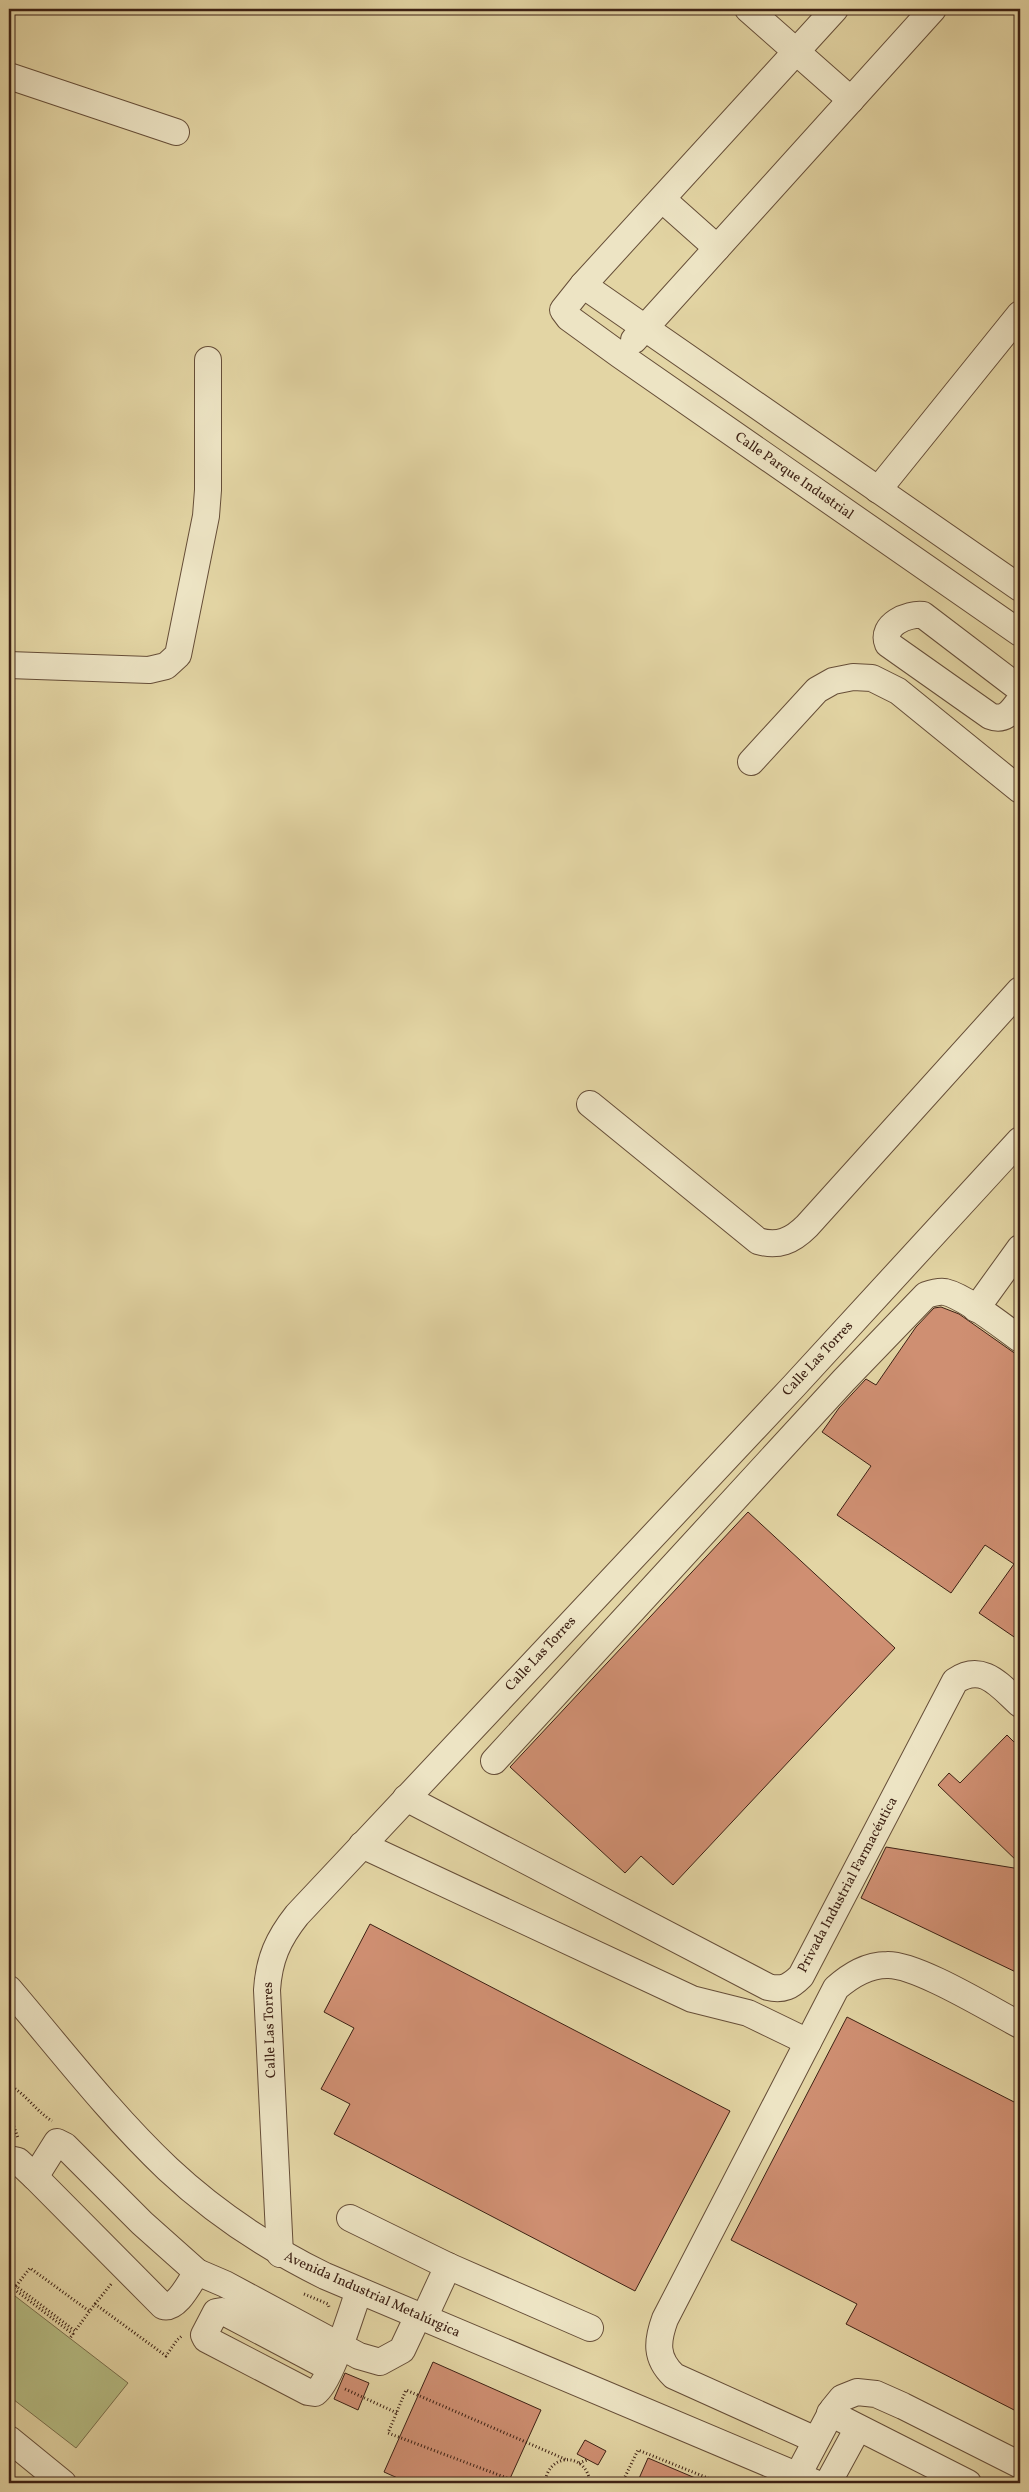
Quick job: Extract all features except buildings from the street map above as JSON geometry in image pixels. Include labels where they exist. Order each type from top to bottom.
[{"type":"street","points":[[748,9],[850,100]]},
{"type":"street","points":[[835,9],[583,285],[1020,588]]},
{"type":"street","points":[[620,356],[933,9]]},
{"type":"street","points":[[9,76],[176,132]]},
{"type":"street","points":[[662,199],[717,248]]},
{"type":"street","name":"Calle Parque Industrial","points":[[583,285],[565,306],[564,310],[569,318],[620,356],[1020,633]]},
{"type":"street","points":[[878,490],[1020,314]]},
{"type":"street","points":[[9,665],[149,670],[166,666],[178,654],[206,508],[210,431],[208,360]]},
{"type":"street","points":[[969,598],[990,567]]},
{"type":"street","points":[[1020,689],[923,615],[907,615],[887,631],[888,644],[990,716],[1001,718],[1007,716],[1020,700]]},
{"type":"street","points":[[751,762],[817,690],[833,680],[853,676],[872,678],[898,690],[1017,780]]},
{"type":"street","points":[[590,1104],[758,1241],[772,1245],[785,1242],[807,1226],[1020,990]]},
{"type":"street","name":"Calle Las Torres","points":[[280,2254],[268,1970],[281,1934],[1020,1140]]},
{"type":"street","points":[[976,1309],[1020,1248]]},
{"type":"street","points":[[494,1761],[926,1295],[946,1292],[976,1309],[1020,1339]]},
{"type":"street","name":"Privada Industrial Farmacéutica","points":[[406,1798],[768,1987],[777,1989],[790,1986],[801,1976],[955,1681],[971,1673],[982,1674],[990,1678],[1020,1704]]},
{"type":"street","points":[[362,1845],[692,1999],[748,2013],[808,2042]]},
{"type":"street","points":[[816,2440],[674,2376],[666,2368],[658,2347],[665,2319],[836,1988],[849,1976],[865,1968],[888,1964],[914,1970],[1020,2025]]},
{"type":"street","name":"Avenida Industrial Metalúrgica","points":[[9,1990],[116,2113],[168,2169],[219,2212],[280,2254],[421,2317],[806,2479]]},
{"type":"street","points":[[35,2177],[57,2142],[65,2146],[142,2223],[197,2272],[225,2284],[336,2366]]},
{"type":"street","points":[[9,2159],[18,2161],[35,2177],[163,2306],[167,2308],[174,2304],[197,2272]]},
{"type":"street","points":[[350,2218],[448,2266],[590,2328]]},
{"type":"street","points":[[204,2337],[216,2312],[222,2311],[336,2366],[359,2356],[380,2362],[402,2350],[448,2266]]},
{"type":"street","points":[[336,2366],[359,2290]]},
{"type":"street","points":[[806,2479],[816,2440],[830,2413],[842,2398],[850,2393],[857,2392],[876,2394],[1020,2464]]},
{"type":"street","points":[[830,2413],[968,2483]]},
{"type":"street","points":[[828,2483],[858,2428]]},
{"type":"street","points":[[9,2439],[64,2483]]},
{"type":"path","points":[[9,2085],[30,2101],[41,2114],[58,2125],[68,2138],[65,2146]]},
{"type":"path","points":[[13,2298],[9,2295],[30,2268],[89,2311]]},
{"type":"path","points":[[15,2288],[74,2331],[95,2304],[166,2356],[177,2340],[190,2330],[204,2337]]},
{"type":"path","points":[[15,2288],[73,2334],[70,2338]]},
{"type":"path","points":[[336,2366],[397,2413]]},
{"type":"path","points":[[520,2483],[388,2433],[406,2390],[568,2460],[579,2463],[586,2470],[590,2483]]},
{"type":"path","points":[[622,2483],[638,2450],[720,2483]]},
{"type":"path","points":[[545,2483],[549,2470],[560,2461],[568,2460]]},
{"type":"path","points":[[579,2463],[587,2460]]},
{"type":"green space","points":[[15,2296],[128,2383],[76,2448],[9,2396],[9,2303]]}]
